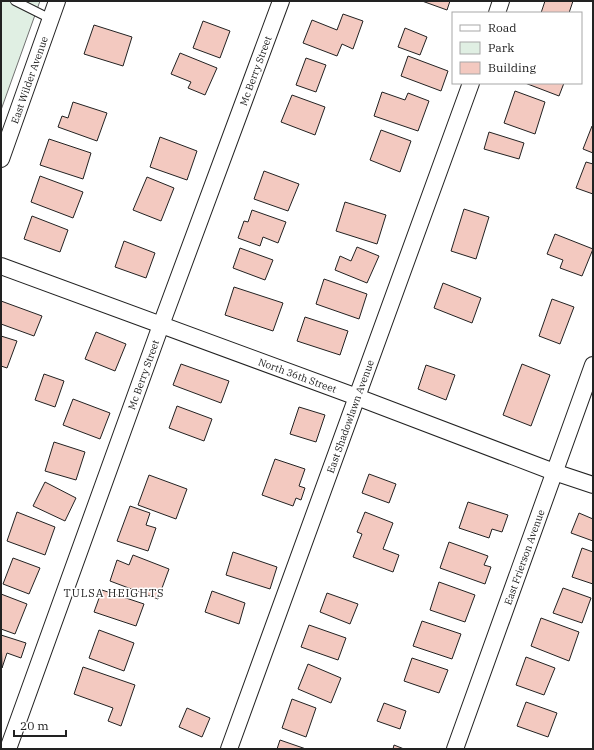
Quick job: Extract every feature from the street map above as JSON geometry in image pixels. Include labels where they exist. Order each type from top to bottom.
[{"type":"street","name":"East Wilder Avenue","points":[[1,159],[57,1]]},
{"type":"street","name":"Mc Berry Street","points":[[8,749],[161,325],[281,1]]},
{"type":"street","points":[[497,12],[501,1]]},
{"type":"street","name":"East Shadowlawn Avenue","points":[[229,749],[471,84]]},
{"type":"street","name":"North 36th Street","points":[[1,266],[357,397],[554,472],[593,485]]},
{"type":"street","name":"East Frierson Avenue","points":[[455,749],[593,365]]},
{"type":"lane","points":[[15,1],[51,19]]},
{"type":"green space","points":[[1,1],[40,1],[1,110]]},
{"type":"building","points":[[422,1],[450,1],[447,10]]},
{"type":"building","points":[[545,1],[573,1],[569,12],[541,12]]},
{"type":"building","points":[[343,14],[363,21],[353,49],[342,44],[337,56],[303,43],[312,20],[337,30]]},
{"type":"building","points":[[203,21],[230,31],[220,58],[193,48]]},
{"type":"building","points":[[94,25],[132,37],[123,66],[84,54]]},
{"type":"building","points":[[405,28],[427,37],[420,55],[398,47]]},
{"type":"building","points":[[180,53],[217,68],[205,95],[188,88],[191,82],[171,74]]},
{"type":"building","points":[[408,56],[448,71],[441,91],[401,76]]},
{"type":"building","points":[[306,58],[326,65],[316,92],[296,85]]},
{"type":"building","points":[[528,84],[564,84],[559,96]]},
{"type":"building","points":[[515,91],[545,102],[535,134],[504,123]]},
{"type":"building","points":[[382,92],[405,100],[408,93],[429,101],[418,131],[374,116]]},
{"type":"building","points":[[292,95],[325,107],[315,135],[281,122]]},
{"type":"building","points":[[73,102],[107,113],[97,141],[58,127],[62,116],[68,118]]},
{"type":"building","points":[[593,126],[593,153],[583,149]]},
{"type":"building","points":[[381,130],[411,141],[400,172],[370,160]]},
{"type":"building","points":[[489,132],[524,143],[519,159],[484,149]]},
{"type":"building","points":[[160,137],[197,151],[187,180],[150,167]]},
{"type":"building","points":[[49,139],[91,153],[83,179],[40,165]]},
{"type":"building","points":[[586,162],[593,164],[593,194],[576,188]]},
{"type":"building","points":[[264,171],[299,184],[288,211],[254,199]]},
{"type":"building","points":[[40,176],[83,192],[73,218],[31,202]]},
{"type":"building","points":[[147,177],[174,188],[161,221],[133,210]]},
{"type":"building","points":[[345,202],[386,215],[377,244],[336,231]]},
{"type":"building","points":[[464,209],[489,217],[476,259],[451,251]]},
{"type":"building","points":[[252,210],[286,222],[278,243],[263,237],[260,246],[238,238],[244,221],[248,222]]},
{"type":"building","points":[[32,216],[68,230],[60,252],[24,239]]},
{"type":"building","points":[[555,234],[593,249],[582,276],[560,268],[563,260],[547,254]]},
{"type":"building","points":[[124,241],[155,253],[146,278],[115,267]]},
{"type":"building","points":[[357,247],[379,256],[367,283],[335,270],[340,256],[351,261]]},
{"type":"building","points":[[240,248],[273,260],[265,280],[233,268]]},
{"type":"building","points":[[324,279],[367,294],[359,319],[316,304]]},
{"type":"building","points":[[443,283],[481,298],[472,323],[434,308]]},
{"type":"building","points":[[234,287],[283,303],[273,331],[225,315]]},
{"type":"building","points":[[552,299],[574,307],[560,344],[539,336]]},
{"type":"building","points":[[1,301],[42,316],[34,336],[1,324]]},
{"type":"building","points":[[305,317],[348,331],[340,355],[297,341]]},
{"type":"building","points":[[96,332],[126,344],[115,371],[85,359]]},
{"type":"building","points":[[1,336],[17,341],[7,368],[1,366]]},
{"type":"building","points":[[181,364],[229,381],[221,403],[173,385]]},
{"type":"building","points":[[522,364],[550,375],[531,426],[503,415]]},
{"type":"building","points":[[426,365],[455,375],[446,400],[418,389]]},
{"type":"building","points":[[44,374],[64,381],[55,407],[35,400]]},
{"type":"building","points":[[73,399],[110,413],[100,439],[63,425]]},
{"type":"building","points":[[177,406],[212,419],[204,441],[169,428]]},
{"type":"building","points":[[299,407],[325,415],[316,442],[290,434]]},
{"type":"building","points":[[54,442],[85,452],[76,480],[45,471]]},
{"type":"building","points":[[275,459],[305,469],[299,486],[305,488],[301,500],[296,498],[293,506],[262,495]]},
{"type":"building","points":[[369,474],[396,484],[389,503],[362,493]]},
{"type":"building","points":[[149,475],[187,489],[176,519],[138,505]]},
{"type":"building","points":[[45,482],[76,498],[65,521],[33,506]]},
{"type":"building","points":[[468,502],[508,515],[502,532],[492,529],[489,538],[459,528]]},
{"type":"building","points":[[130,506],[150,513],[146,525],[156,528],[148,551],[117,541]]},
{"type":"building","points":[[17,512],[55,527],[45,555],[7,541]]},
{"type":"building","points":[[365,512],[393,523],[383,549],[399,555],[393,572],[353,557],[362,534],[357,532]]},
{"type":"building","points":[[579,513],[593,519],[593,541],[571,533]]},
{"type":"building","points":[[449,542],[488,556],[484,565],[491,567],[485,584],[440,568]]},
{"type":"building","points":[[582,548],[593,552],[593,584],[572,577]]},
{"type":"building","points":[[233,552],[277,567],[270,589],[226,575]]},
{"type":"building","points":[[133,555],[169,569],[158,599],[110,581],[117,560],[129,565]]},
{"type":"building","points":[[13,558],[40,568],[29,594],[3,584]]},
{"type":"building","points":[[439,582],[475,595],[465,622],[430,610]]},
{"type":"building","points":[[563,588],[591,598],[582,623],[553,613]]},
{"type":"building","points":[[102,590],[144,604],[136,626],[94,612]]},
{"type":"building","points":[[212,591],[245,603],[239,624],[205,612]]},
{"type":"building","points":[[327,593],[358,604],[350,624],[320,612]]},
{"type":"building","points":[[1,594],[27,604],[15,634],[1,629]]},
{"type":"building","points":[[541,618],[579,632],[569,661],[531,646]]},
{"type":"building","points":[[422,621],[461,634],[452,659],[413,646]]},
{"type":"building","points":[[309,625],[346,638],[338,660],[301,647]]},
{"type":"building","points":[[99,630],[134,643],[124,671],[89,658]]},
{"type":"building","points":[[1,635],[26,643],[21,658],[7,653],[2,668]]},
{"type":"building","points":[[526,657],[555,668],[544,695],[516,685]]},
{"type":"building","points":[[412,658],[448,670],[439,693],[404,681]]},
{"type":"building","points":[[308,664],[341,678],[331,703],[298,689]]},
{"type":"building","points":[[83,667],[135,685],[121,726],[108,721],[113,708],[74,694]]},
{"type":"building","points":[[292,699],[316,708],[306,737],[282,728]]},
{"type":"building","points":[[526,702],[557,713],[548,737],[517,726]]},
{"type":"building","points":[[384,703],[406,711],[400,729],[377,721]]},
{"type":"building","points":[[187,708],[210,718],[202,737],[179,727]]},
{"type":"building","points":[[280,740],[306,749],[277,749]]},
{"type":"building","points":[[394,745],[404,749],[393,749]]},
{"type":"district","name":"TULSA HEIGHTS","points":[[114,593]]}]
